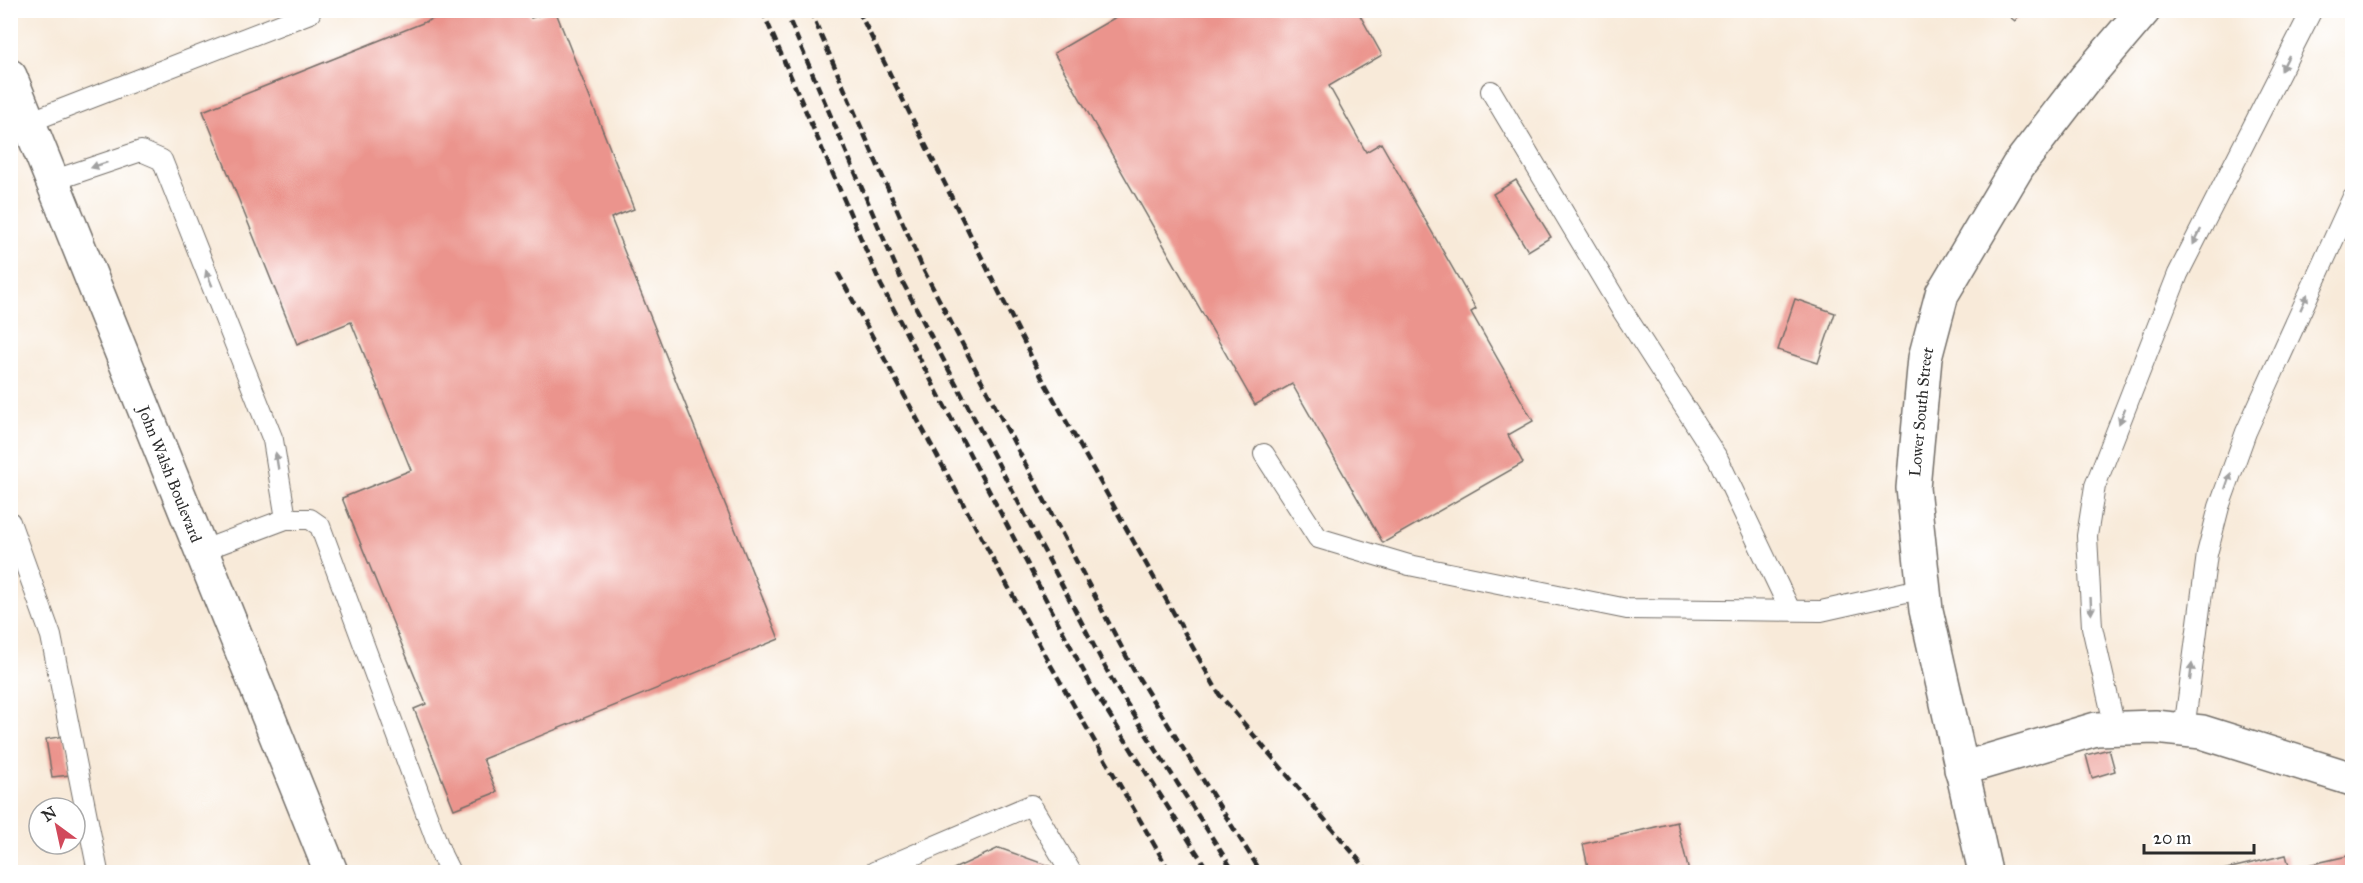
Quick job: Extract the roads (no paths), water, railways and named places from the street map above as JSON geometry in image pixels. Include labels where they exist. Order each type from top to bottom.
[{"type":"street","name":"Lower South Street","points":[[1985,873],[1923,588],[1913,488],[1925,358],[1942,294],[2018,166],[2085,79],[2144,10]]},
{"type":"street","name":"John Walsh Boulevard","points":[[10,76],[331,873]]},
{"type":"street","points":[[1961,769],[2096,729],[2155,727],[2202,732],[2352,779]]},
{"type":"lane","points":[[29,122],[310,14],[310,10]]},
{"type":"lane","points":[[2115,728],[2092,627],[2087,536],[2095,486],[2178,274],[2312,10]]},
{"type":"lane","points":[[1491,91],[1620,307],[1718,459],[1790,610]]},
{"type":"lane","points":[[52,181],[141,151],[162,160],[273,440],[286,519]]},
{"type":"lane","points":[[2184,730],[2207,554],[2219,507],[2246,432],[2352,199]]},
{"type":"lane","points":[[1264,454],[1318,538],[1408,565],[1627,609],[1821,611],[1923,588]]},
{"type":"lane","points":[[201,551],[286,519],[310,519],[320,526],[450,873]]},
{"type":"lane","points":[[10,522],[51,636],[98,873]]},
{"type":"lane","points":[[874,873],[1031,805],[1071,873]]},
{"type":"railway","points":[[762,10],[881,285],[1093,689],[1209,872]]},
{"type":"railway","points":[[785,10],[902,281],[1113,682],[1234,872]]},
{"type":"railway","points":[[810,10],[923,269],[1133,669],[1261,872]]},
{"type":"railway","points":[[858,10],[1042,378],[1219,694],[1369,872]]},
{"type":"railway","points":[[838,273],[1050,664],[1170,872]]}]
